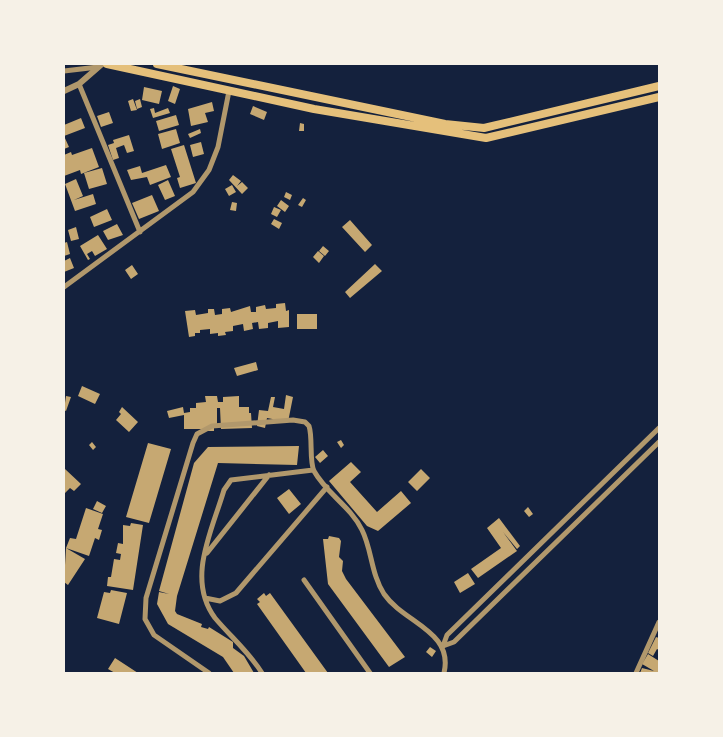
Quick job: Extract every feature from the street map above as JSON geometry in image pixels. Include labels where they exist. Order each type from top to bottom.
[{"type":"main road","points":[[107,64],[314,110],[486,138],[659,97]]},
{"type":"main road","points":[[157,64],[445,124],[484,128],[659,86]]},
{"type":"street","points":[[64,71],[100,66]]},
{"type":"street","points":[[64,90],[79,84],[100,66]]},
{"type":"street","points":[[79,84],[140,232]]},
{"type":"street","points":[[64,287],[193,192],[209,170],[218,147],[229,91]]},
{"type":"street","points":[[209,673],[154,635],[145,619],[146,598],[193,443],[197,434],[212,426],[300,420],[309,426],[313,470],[358,522],[363,532],[370,562],[385,595],[424,630],[435,636],[443,646],[446,657],[444,673]]},
{"type":"street","points":[[443,646],[447,635],[659,428]]},
{"type":"street","points":[[443,646],[454,642],[659,442]]},
{"type":"street","points":[[262,673],[244,647],[216,619],[205,598],[200,578],[204,556],[227,484],[231,480],[313,470]]},
{"type":"street","points":[[204,556],[268,475]]},
{"type":"street","points":[[205,598],[220,601],[236,593],[327,487]]},
{"type":"street","points":[[304,580],[370,673]]},
{"type":"street","points":[[636,673],[659,622]]},
{"type":"building","points":[[173,86],[180,89],[175,104],[168,101]]},
{"type":"building","points":[[144,87],[162,91],[159,104],[142,100]]},
{"type":"building","points":[[133,99],[137,110],[131,111],[128,101]]},
{"type":"building","points":[[140,99],[142,107],[137,109],[135,101]]},
{"type":"building","points":[[212,102],[214,111],[205,113],[208,122],[191,126],[188,109]]},
{"type":"building","points":[[253,106],[267,112],[264,120],[250,114]]},
{"type":"building","points":[[154,108],[155,113],[168,108],[170,113],[153,118],[150,109]]},
{"type":"building","points":[[109,112],[113,123],[101,127],[97,116]]},
{"type":"building","points":[[176,115],[179,125],[159,131],[156,121]]},
{"type":"building","points":[[81,118],[85,128],[64,136],[64,125]]},
{"type":"building","points":[[300,123],[304,124],[304,131],[299,131]]},
{"type":"building","points":[[176,129],[180,143],[162,149],[158,134]]},
{"type":"building","points":[[200,129],[201,133],[190,138],[188,134]]},
{"type":"building","points":[[129,135],[134,151],[127,153],[124,145],[116,148],[119,158],[113,160],[108,145],[114,143],[113,140]]},
{"type":"building","points":[[64,136],[69,147],[64,149]]},
{"type":"building","points":[[201,142],[204,154],[193,157],[190,145]]},
{"type":"building","points":[[184,145],[196,183],[180,188],[177,178],[180,177],[171,149]]},
{"type":"building","points":[[92,148],[99,167],[81,174],[80,170],[64,176],[64,155],[71,152],[72,155]]},
{"type":"building","points":[[166,165],[171,177],[150,185],[147,177],[131,180],[127,170],[140,166],[142,173]]},
{"type":"building","points":[[102,168],[107,184],[89,189],[84,173]]},
{"type":"building","points":[[233,175],[241,181],[237,186],[242,182],[248,188],[242,194],[229,180]]},
{"type":"building","points":[[76,179],[83,196],[74,200],[93,194],[96,204],[75,211],[65,184]]},
{"type":"building","points":[[168,180],[175,196],[165,200],[158,185]]},
{"type":"building","points":[[232,185],[236,192],[229,196],[225,189]]},
{"type":"building","points":[[286,192],[292,195],[290,200],[284,197]]},
{"type":"building","points":[[152,195],[159,211],[139,219],[132,203]]},
{"type":"building","points":[[303,198],[306,200],[302,207],[298,205]]},
{"type":"building","points":[[281,200],[289,206],[285,212],[277,206]]},
{"type":"building","points":[[232,202],[237,203],[236,211],[230,210]]},
{"type":"building","points":[[274,207],[281,210],[277,217],[271,214]]},
{"type":"building","points":[[107,209],[112,220],[94,227],[90,217]]},
{"type":"building","points":[[274,219],[282,223],[279,229],[271,224]]},
{"type":"building","points":[[350,220],[372,245],[365,252],[342,227]]},
{"type":"building","points":[[117,224],[123,235],[108,240],[103,231]]},
{"type":"building","points":[[76,227],[79,239],[71,241],[68,230]]},
{"type":"building","points":[[98,235],[107,249],[95,256],[92,251],[87,254],[90,259],[88,260],[80,246]]},
{"type":"building","points":[[67,242],[70,254],[64,256],[64,243]]},
{"type":"building","points":[[323,246],[329,251],[325,256],[319,251]]},
{"type":"building","points":[[318,251],[324,256],[319,263],[313,257]]},
{"type":"building","points":[[70,258],[74,268],[64,272],[64,261]]},
{"type":"building","points":[[375,264],[382,271],[350,298],[345,292]]},
{"type":"building","points":[[132,265],[138,274],[131,279],[125,270]]},
{"type":"building","points":[[285,303],[286,311],[289,310],[289,327],[278,328],[278,321],[268,323],[268,328],[259,329],[258,322],[252,323],[253,329],[244,331],[243,324],[233,326],[233,331],[225,332],[226,335],[210,334],[210,329],[200,330],[200,333],[195,333],[195,336],[189,337],[185,311],[195,310],[196,315],[208,313],[208,309],[214,309],[215,315],[222,314],[222,309],[230,308],[231,312],[250,306],[251,312],[256,312],[256,307],[265,305],[266,309],[276,308],[276,304]]},
{"type":"building","points":[[297,314],[317,314],[317,329],[297,329]]},
{"type":"building","points":[[256,362],[258,370],[237,376],[234,368]]},
{"type":"building","points":[[82,386],[100,394],[95,404],[78,396]]},
{"type":"building","points":[[286,395],[293,397],[288,422],[267,418],[265,428],[257,426],[259,410],[268,411],[271,397],[275,397],[273,407],[284,409]]},
{"type":"building","points":[[66,396],[71,397],[66,411],[64,410]]},
{"type":"building","points":[[205,396],[217,396],[218,402],[223,402],[223,397],[239,396],[239,407],[249,407],[252,428],[221,429],[220,408],[217,408],[217,425],[214,425],[214,431],[184,429],[184,415],[169,418],[167,411],[183,407],[184,413],[190,412],[190,408],[196,408],[196,403],[206,402]]},
{"type":"building","points":[[122,407],[138,422],[129,432],[116,420],[121,414],[119,412]]},
{"type":"building","points":[[341,440],[344,445],[341,448],[337,442]]},
{"type":"building","points":[[92,442],[96,447],[93,450],[89,445]]},
{"type":"building","points":[[148,443],[171,449],[149,523],[126,517]]},
{"type":"building","points":[[299,446],[297,465],[218,463],[177,596],[175,611],[177,614],[202,624],[201,627],[208,629],[209,627],[233,642],[233,648],[244,656],[254,673],[234,673],[223,657],[168,624],[157,604],[159,592],[169,594],[159,591],[194,463],[208,447]]},
{"type":"building","points":[[323,450],[328,456],[320,463],[315,457]]},
{"type":"building","points":[[351,462],[361,472],[350,482],[377,512],[401,491],[411,503],[378,531],[367,526],[329,481]]},
{"type":"building","points":[[65,469],[81,484],[74,491],[70,488],[64,494]]},
{"type":"building","points":[[421,469],[430,478],[417,491],[408,482]]},
{"type":"building","points":[[289,489],[301,504],[289,514],[277,498]]},
{"type":"building","points":[[97,501],[106,506],[102,513],[93,509]]},
{"type":"building","points":[[528,507],[533,514],[529,517],[524,511]]},
{"type":"building","points":[[86,508],[103,514],[98,529],[102,530],[99,540],[95,538],[89,556],[66,548],[70,538],[76,539]]},
{"type":"building","points":[[499,518],[520,546],[517,549],[503,532],[517,551],[478,578],[471,569],[501,548],[487,528]]},
{"type":"building","points":[[131,523],[143,525],[133,590],[107,586],[108,577],[111,577],[114,559],[120,560],[121,554],[116,553],[118,543],[123,544],[123,525],[130,526]]},
{"type":"building","points":[[329,536],[339,538],[341,541],[339,557],[343,561],[342,571],[346,579],[405,657],[389,667],[328,584],[323,539],[328,539]]},
{"type":"building","points":[[66,548],[85,559],[68,585],[64,582]]},
{"type":"building","points":[[468,573],[475,584],[460,593],[454,582]]},
{"type":"building","points":[[111,590],[127,593],[119,624],[97,618],[104,592],[110,593]]},
{"type":"building","points":[[264,593],[266,596],[270,593],[328,673],[306,673],[257,604],[260,602],[257,599]]},
{"type":"building","points":[[656,637],[659,638],[659,650],[657,649],[653,656],[648,653]]},
{"type":"building","points":[[430,647],[436,651],[432,657],[426,652]]},
{"type":"building","points":[[648,654],[659,661],[659,673],[640,673],[642,668],[654,671],[642,664]]},
{"type":"building","points":[[115,658],[138,673],[115,673],[108,669]]}]
